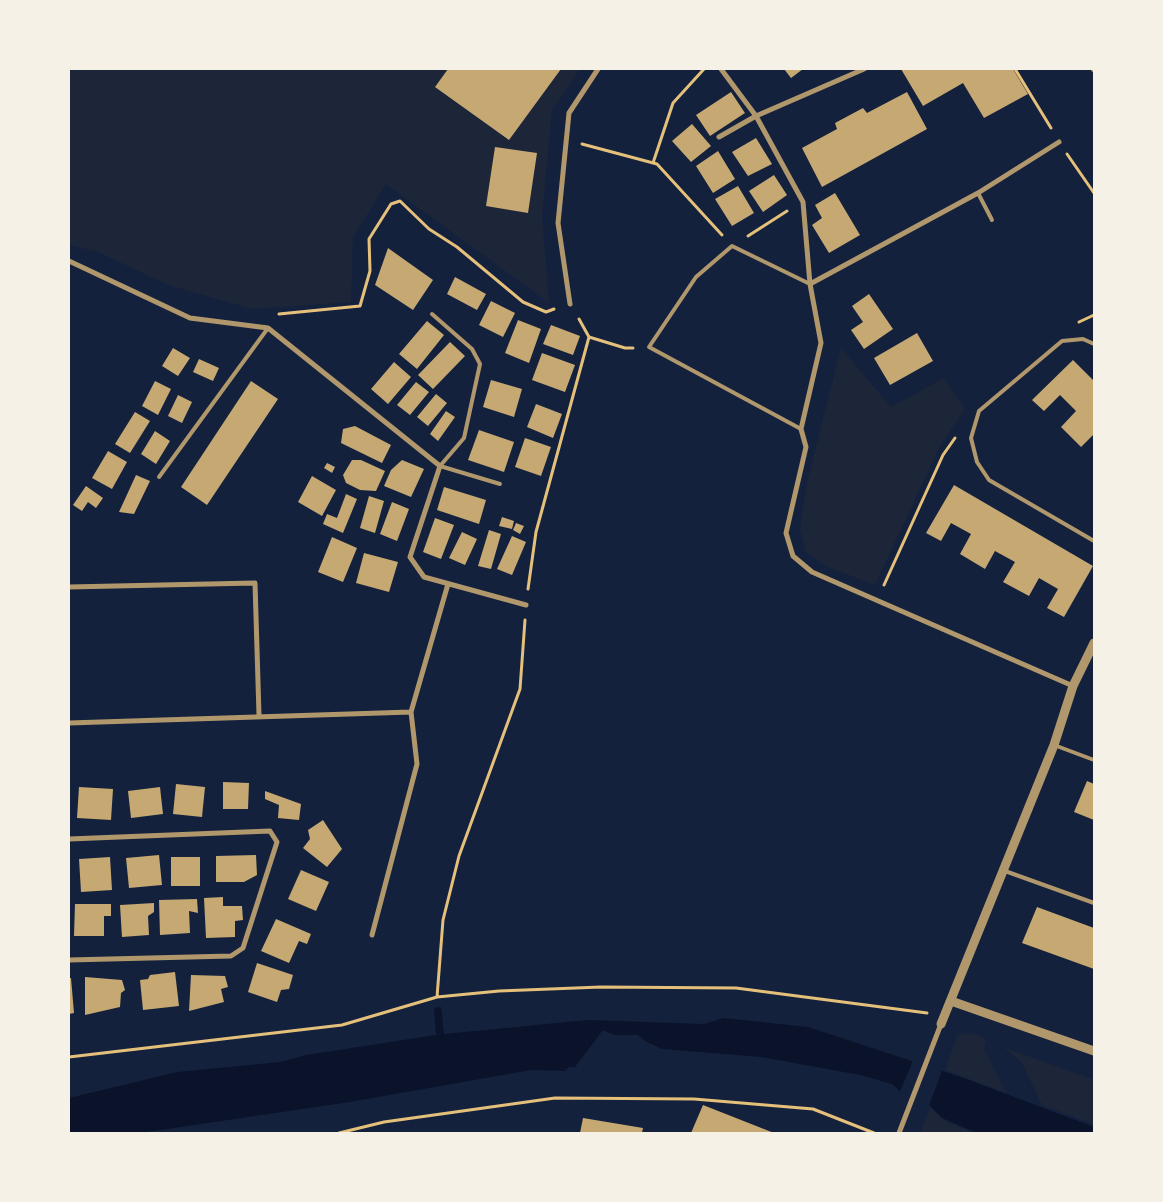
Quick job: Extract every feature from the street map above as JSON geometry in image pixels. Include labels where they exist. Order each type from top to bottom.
[{"type":"street","points":[[570,304],[558,223],[569,113],[598,69]]},
{"type":"street","points":[[721,69],[756,116],[802,202],[810,284],[821,343],[801,429],[806,447],[786,533],[793,556],[812,572],[1073,686]]},
{"type":"street","points":[[719,137],[756,116],[864,69]]},
{"type":"street","points":[[810,284],[978,194],[1059,142]]},
{"type":"street","points":[[69,261],[190,318],[268,328],[440,466],[410,556],[424,577],[526,605]]},
{"type":"street","points":[[69,587],[255,583],[259,715]]},
{"type":"street","points":[[372,935],[417,764],[411,712],[448,584]]},
{"type":"street","points":[[899,1133],[943,1020],[1005,871],[1054,745],[1073,686],[1094,643]]},
{"type":"street","points":[[69,723],[259,715],[411,712]]},
{"type":"street","points":[[69,839],[270,831],[277,842],[243,948],[232,956],[69,960]]},
{"type":"street","points":[[951,1001],[1094,1051]]},
{"type":"lane","points":[[978,194],[992,220]]},
{"type":"lane","points":[[801,429],[649,347],[696,277],[732,246],[810,284]]},
{"type":"lane","points":[[432,314],[472,349],[480,364],[464,438],[440,466],[500,484]]},
{"type":"lane","points":[[159,477],[268,328]]},
{"type":"lane","points":[[1094,344],[1084,338],[1062,341],[979,411],[971,438],[977,462],[989,480],[1094,541]]},
{"type":"lane","points":[[1054,745],[1094,760]]},
{"type":"lane","points":[[1005,871],[1094,903]]},
{"type":"path","points":[[653,163],[673,104],[704,69]]},
{"type":"path","points":[[567,140],[657,164],[732,246],[802,202]]},
{"type":"path","points":[[268,328],[276,314],[360,306],[370,271],[369,239],[390,204],[400,201],[429,229],[457,247],[524,302],[546,312],[570,304],[589,337],[625,348],[649,347]]},
{"type":"path","points":[[437,997],[443,920],[459,856],[520,689],[526,605],[536,532],[589,337]]},
{"type":"path","points":[[69,1057],[342,1025],[437,997],[499,991],[592,987],[736,988],[943,1020]]},
{"type":"path","points":[[339,1133],[384,1122],[555,1098],[694,1099],[813,1109],[874,1133]]},
{"type":"shaded area","points":[[69,69],[580,69],[552,110],[542,215],[549,303],[386,184],[353,237],[351,302],[252,309],[168,285],[98,252],[69,245]]},
{"type":"shaded area","points":[[841,348],[891,407],[944,378],[965,409],[940,446],[875,585],[825,566],[806,552],[800,529],[807,482]]},
{"type":"shaded area","points":[[441,1007],[444,1034],[587,1020],[704,1024],[724,1018],[808,1027],[961,1077],[1094,1127],[1094,1133],[977,1133],[942,1118],[929,1105],[902,1093],[892,1084],[860,1075],[761,1057],[662,1049],[645,1041],[638,1035],[614,1035],[603,1030],[575,1067],[569,1067],[565,1071],[531,1070],[350,1102],[140,1133],[69,1133],[69,1098],[177,1072],[280,1062],[306,1055],[436,1035],[434,1008]]},
{"type":"shaded area","points":[[966,1033],[978,1035],[986,1040],[984,1049],[1006,1093],[945,1070],[957,1036]]},
{"type":"shaded area","points":[[1003,1047],[1094,1080],[1094,1124],[1042,1105],[1022,1063]]},
{"type":"shaded area","points":[[930,1107],[942,1119],[973,1133],[920,1133]]},
{"type":"pier","points":[[914,1058],[943,1068],[928,1108],[899,1094]]},
{"type":"building","points":[[448,69],[561,69],[509,140],[435,87]]},
{"type":"building","points":[[784,69],[803,69],[791,78]]},
{"type":"building","points":[[901,69],[1013,69],[1028,94],[984,118],[963,83],[923,106]]},
{"type":"building","points":[[731,92],[745,113],[710,136],[696,115]]},
{"type":"building","points":[[907,92],[927,129],[822,187],[802,148],[837,129],[835,123],[863,108],[867,113]]},
{"type":"building","points":[[692,124],[711,146],[691,162],[672,141]]},
{"type":"building","points":[[756,138],[772,164],[748,176],[732,152]]},
{"type":"building","points":[[495,147],[537,153],[528,213],[486,206]]},
{"type":"building","points":[[718,151],[735,179],[713,193],[696,166]]},
{"type":"building","points":[[774,175],[787,195],[763,212],[749,191]]},
{"type":"building","points":[[738,186],[754,213],[732,226],[715,199]]},
{"type":"building","points":[[835,193],[860,235],[829,253],[812,225],[822,218],[815,205]]},
{"type":"building","points":[[388,248],[433,280],[413,310],[375,285]]},
{"type":"building","points":[[455,277],[486,294],[477,310],[447,294]]},
{"type":"building","points":[[869,294],[893,329],[864,349],[851,330],[863,322],[852,306]]},
{"type":"building","points":[[491,301],[515,313],[503,337],[479,325]]},
{"type":"building","points":[[518,320],[541,329],[529,363],[505,353]]},
{"type":"building","points":[[427,321],[444,335],[417,369],[399,354]]},
{"type":"building","points":[[551,325],[580,336],[573,355],[543,344]]},
{"type":"building","points":[[917,333],[933,361],[890,385],[874,358]]},
{"type":"building","points":[[450,342],[465,356],[433,389],[418,375]]},
{"type":"building","points":[[173,348],[190,358],[178,376],[162,366]]},
{"type":"building","points":[[542,353],[575,365],[565,392],[532,380]]},
{"type":"building","points":[[199,359],[219,368],[213,381],[193,372]]},
{"type":"building","points":[[1073,360],[1094,381],[1094,434],[1081,447],[1061,427],[1076,411],[1060,395],[1044,411],[1032,400]]},
{"type":"building","points":[[394,362],[411,377],[388,404],[371,389]]},
{"type":"building","points":[[491,380],[522,389],[514,417],[483,407]]},
{"type":"building","points":[[155,381],[171,389],[158,415],[142,406]]},
{"type":"building","points":[[251,381],[278,399],[207,505],[181,487]]},
{"type":"building","points":[[416,382],[429,392],[410,415],[397,405]]},
{"type":"building","points":[[436,394],[447,403],[428,426],[417,417]]},
{"type":"building","points":[[178,395],[192,402],[182,423],[168,416]]},
{"type":"building","points":[[536,404],[562,414],[553,438],[527,427]]},
{"type":"building","points":[[446,411],[455,417],[438,441],[430,434]]},
{"type":"building","points":[[135,412],[150,421],[130,453],[115,444]]},
{"type":"building","points":[[355,426],[391,445],[382,463],[341,443],[343,429]]},
{"type":"building","points":[[479,430],[514,442],[504,472],[468,460]]},
{"type":"building","points":[[155,431],[170,441],[156,464],[141,454]]},
{"type":"building","points":[[525,438],[551,447],[541,476],[515,467]]},
{"type":"building","points":[[108,451],[127,462],[112,489],[92,478]]},
{"type":"building","points":[[352,460],[361,460],[385,471],[376,491],[360,490],[346,483],[343,475]]},
{"type":"building","points":[[402,460],[424,469],[411,497],[384,486],[391,470]]},
{"type":"building","points":[[327,463],[335,467],[332,473],[324,468]]},
{"type":"building","points":[[136,475],[150,481],[134,514],[119,512]]},
{"type":"building","points":[[312,476],[336,490],[322,516],[298,502]]},
{"type":"building","points":[[954,485],[1093,566],[1064,617],[1047,608],[1058,589],[1039,578],[1029,596],[1003,582],[1015,562],[995,551],[985,569],[960,554],[971,534],[951,523],[941,541],[926,533]]},
{"type":"building","points":[[86,486],[103,498],[96,508],[88,502],[82,511],[73,505]]},
{"type":"building","points":[[444,487],[486,500],[479,524],[437,510]]},
{"type":"building","points":[[346,494],[357,499],[343,533],[323,524],[327,514],[337,518]]},
{"type":"building","points":[[369,496],[384,501],[375,533],[360,528]]},
{"type":"building","points":[[392,502],[409,509],[397,541],[380,534]]},
{"type":"building","points":[[502,517],[514,521],[512,529],[499,526]]},
{"type":"building","points":[[435,518],[454,525],[441,559],[423,552]]},
{"type":"building","points":[[516,523],[524,526],[520,534],[513,530]]},
{"type":"building","points":[[489,530],[501,534],[491,569],[478,566]]},
{"type":"building","points":[[462,532],[477,539],[465,565],[449,558]]},
{"type":"building","points":[[512,536],[526,542],[512,575],[497,569]]},
{"type":"building","points":[[332,537],[357,548],[343,582],[318,572]]},
{"type":"building","points":[[364,553],[398,562],[389,592],[356,583]]},
{"type":"building","points":[[1087,781],[1094,784],[1094,820],[1074,812]]},
{"type":"building","points":[[223,782],[249,783],[248,809],[223,809]]},
{"type":"building","points":[[176,784],[205,787],[202,817],[173,814]]},
{"type":"building","points":[[79,787],[113,789],[111,820],[77,818]]},
{"type":"building","points":[[160,787],[163,814],[131,818],[128,791]]},
{"type":"building","points":[[265,791],[301,804],[299,820],[278,818],[279,805],[265,799]]},
{"type":"building","points":[[323,820],[342,849],[327,867],[303,848],[310,839],[308,830]]},
{"type":"building","points":[[159,855],[162,885],[129,888],[126,858]]},
{"type":"building","points":[[256,855],[257,875],[244,882],[216,882],[216,856]]},
{"type":"building","points":[[110,857],[112,890],[81,892],[79,859]]},
{"type":"building","points":[[171,857],[200,857],[200,886],[171,886]]},
{"type":"building","points":[[301,870],[329,882],[316,911],[288,899]]},
{"type":"building","points":[[223,897],[223,906],[242,906],[243,920],[235,921],[235,937],[206,938],[204,898]]},
{"type":"building","points":[[197,899],[198,913],[189,911],[190,933],[160,935],[159,900]]},
{"type":"building","points":[[154,903],[154,912],[148,916],[149,935],[122,937],[120,905]]},
{"type":"building","points":[[75,904],[111,904],[111,916],[104,916],[104,936],[74,936]]},
{"type":"building","points":[[1037,907],[1094,928],[1094,969],[1022,943]]},
{"type":"building","points":[[276,919],[311,934],[307,944],[299,941],[289,963],[261,951]]},
{"type":"building","points":[[257,963],[293,975],[289,989],[281,990],[277,1002],[248,992]]},
{"type":"building","points":[[175,972],[179,1006],[143,1010],[140,980],[148,979],[150,975]]},
{"type":"building","points":[[191,975],[225,976],[228,987],[221,989],[224,1002],[189,1011]]},
{"type":"building","points":[[85,977],[122,980],[125,990],[121,993],[120,1007],[85,1015]]},
{"type":"building","points":[[69,978],[71,978],[74,1013],[69,1014]]},
{"type":"building","points":[[703,1105],[774,1133],[691,1133]]},
{"type":"building","points":[[583,1118],[643,1128],[642,1133],[580,1133]]}]
